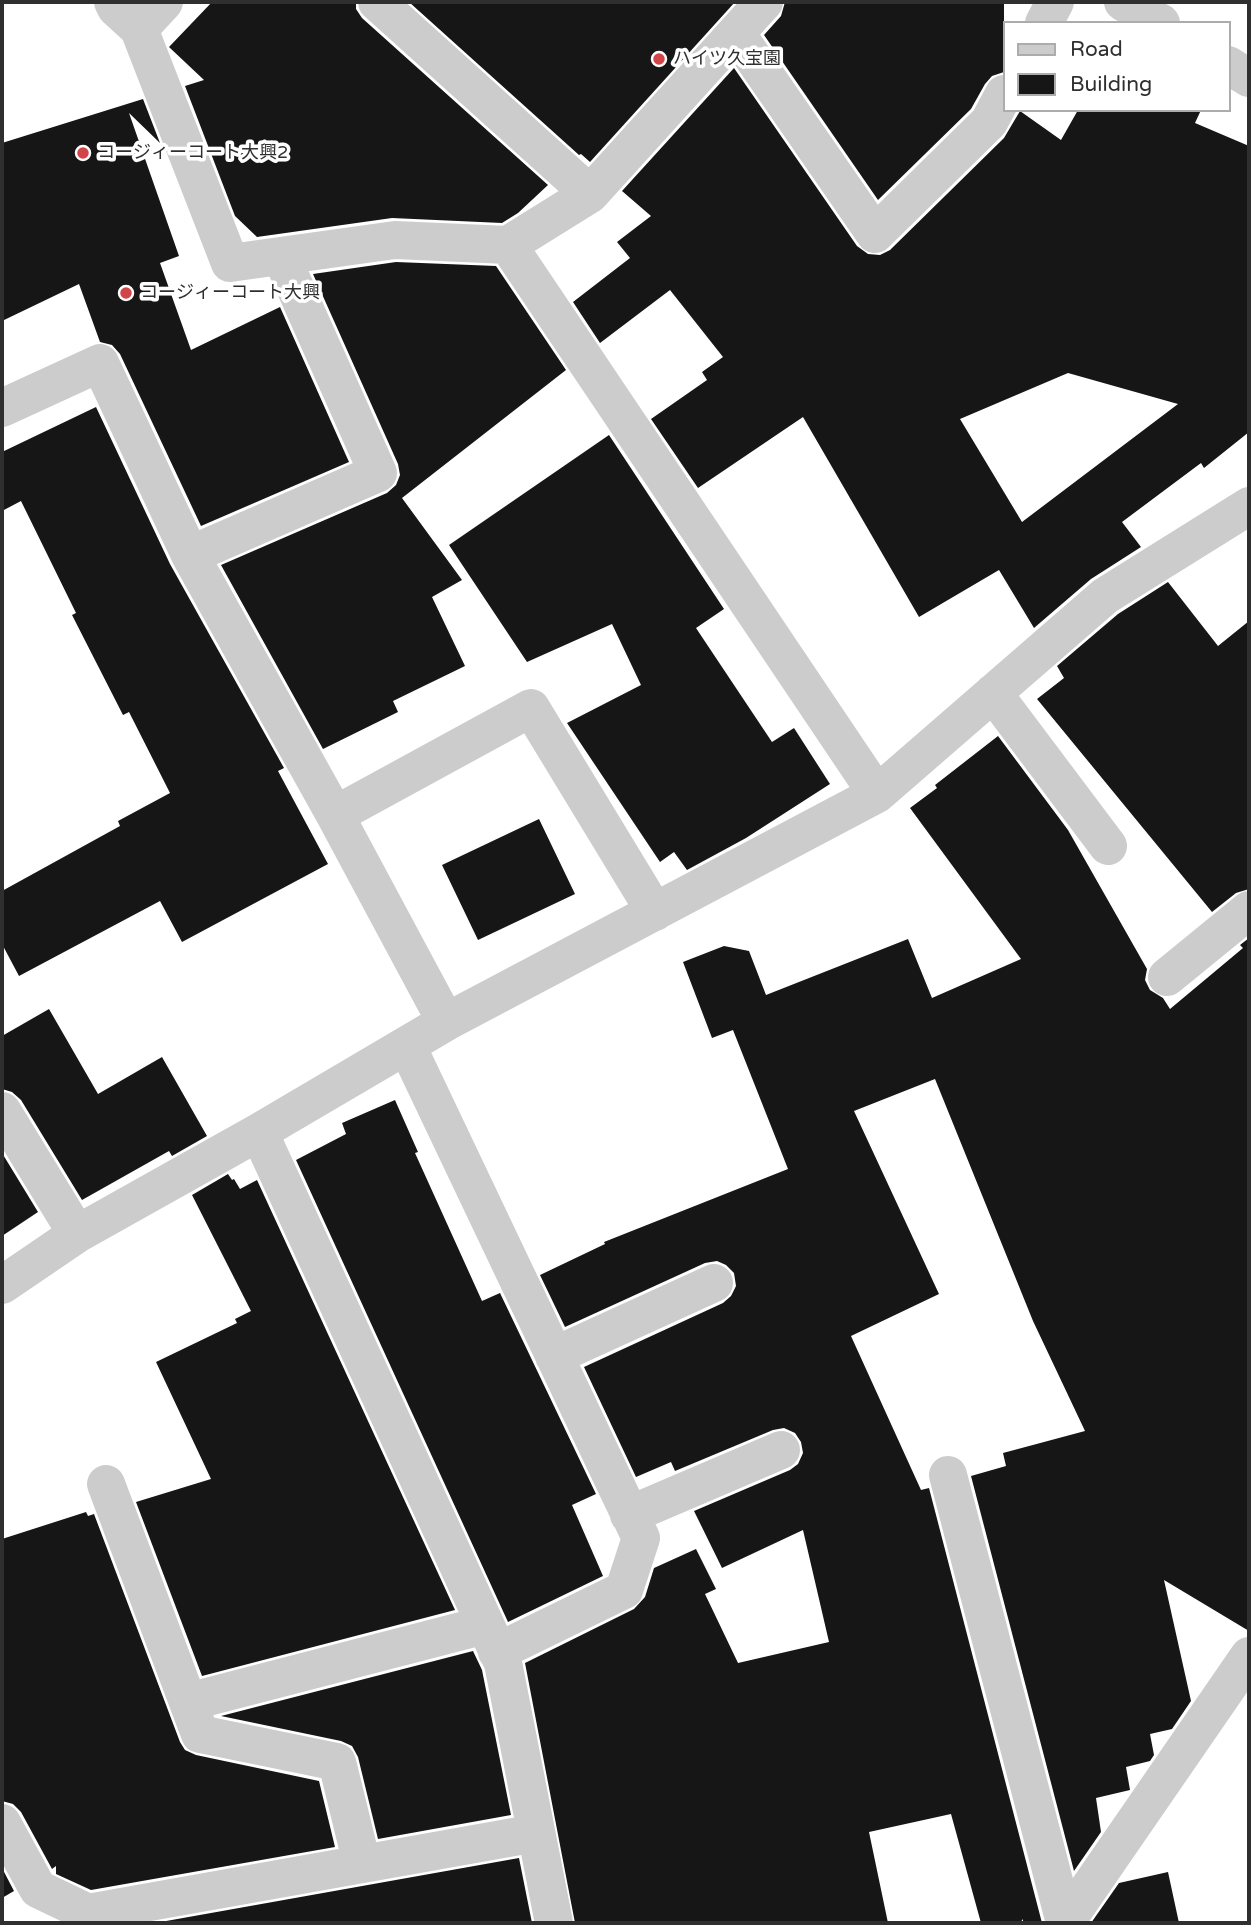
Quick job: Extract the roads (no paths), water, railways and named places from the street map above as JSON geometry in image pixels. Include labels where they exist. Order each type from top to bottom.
[{"type":"street","points":[[113,2],[139,29],[230,263],[282,258],[395,240],[508,245],[590,194],[764,2]]},
{"type":"street","points":[[139,29],[164,2]]},
{"type":"street","points":[[377,2],[590,194]]},
{"type":"street","points":[[1045,21],[1055,2]]},
{"type":"street","points":[[1124,2],[1158,21]]},
{"type":"street","points":[[1163,21],[1174,2]]},
{"type":"street","points":[[736,33],[874,234],[989,122],[1002,98]]},
{"type":"street","points":[[1230,66],[1249,78]]},
{"type":"street","points":[[508,245],[877,794]]},
{"type":"street","points":[[190,555],[378,473],[282,258]]},
{"type":"street","points":[[2,408],[100,363],[190,555],[335,815],[446,1022]]},
{"type":"street","points":[[2,1286],[77,1234],[259,1132],[446,1022],[877,794],[1105,596],[1247,512]]},
{"type":"street","points":[[993,693],[1108,846]]},
{"type":"street","points":[[335,815],[531,708],[655,912]]},
{"type":"street","points":[[1167,977],[1249,910]]},
{"type":"street","points":[[188,1702],[491,1639],[624,1590],[641,1538],[407,1046]]},
{"type":"street","points":[[2,1111],[77,1234]]},
{"type":"street","points":[[259,1132],[503,1663],[554,1923]]},
{"type":"street","points":[[554,1356],[714,1283]]},
{"type":"street","points":[[629,1515],[781,1450]]},
{"type":"street","points":[[948,1475],[1065,1923]]},
{"type":"street","points":[[106,1484],[200,1734],[337,1762],[362,1864]]},
{"type":"street","points":[[1065,1923],[1249,1656]]},
{"type":"street","points":[[2,1823],[38,1889],[88,1913],[536,1833]]},
{"type":"place","name":"ハイツ久宝園","points":[[659,59]]},
{"type":"place","name":"コージィーコート大興2","points":[[83,153]]},
{"type":"place","name":"コージィーコート大興","points":[[126,293]]}]
